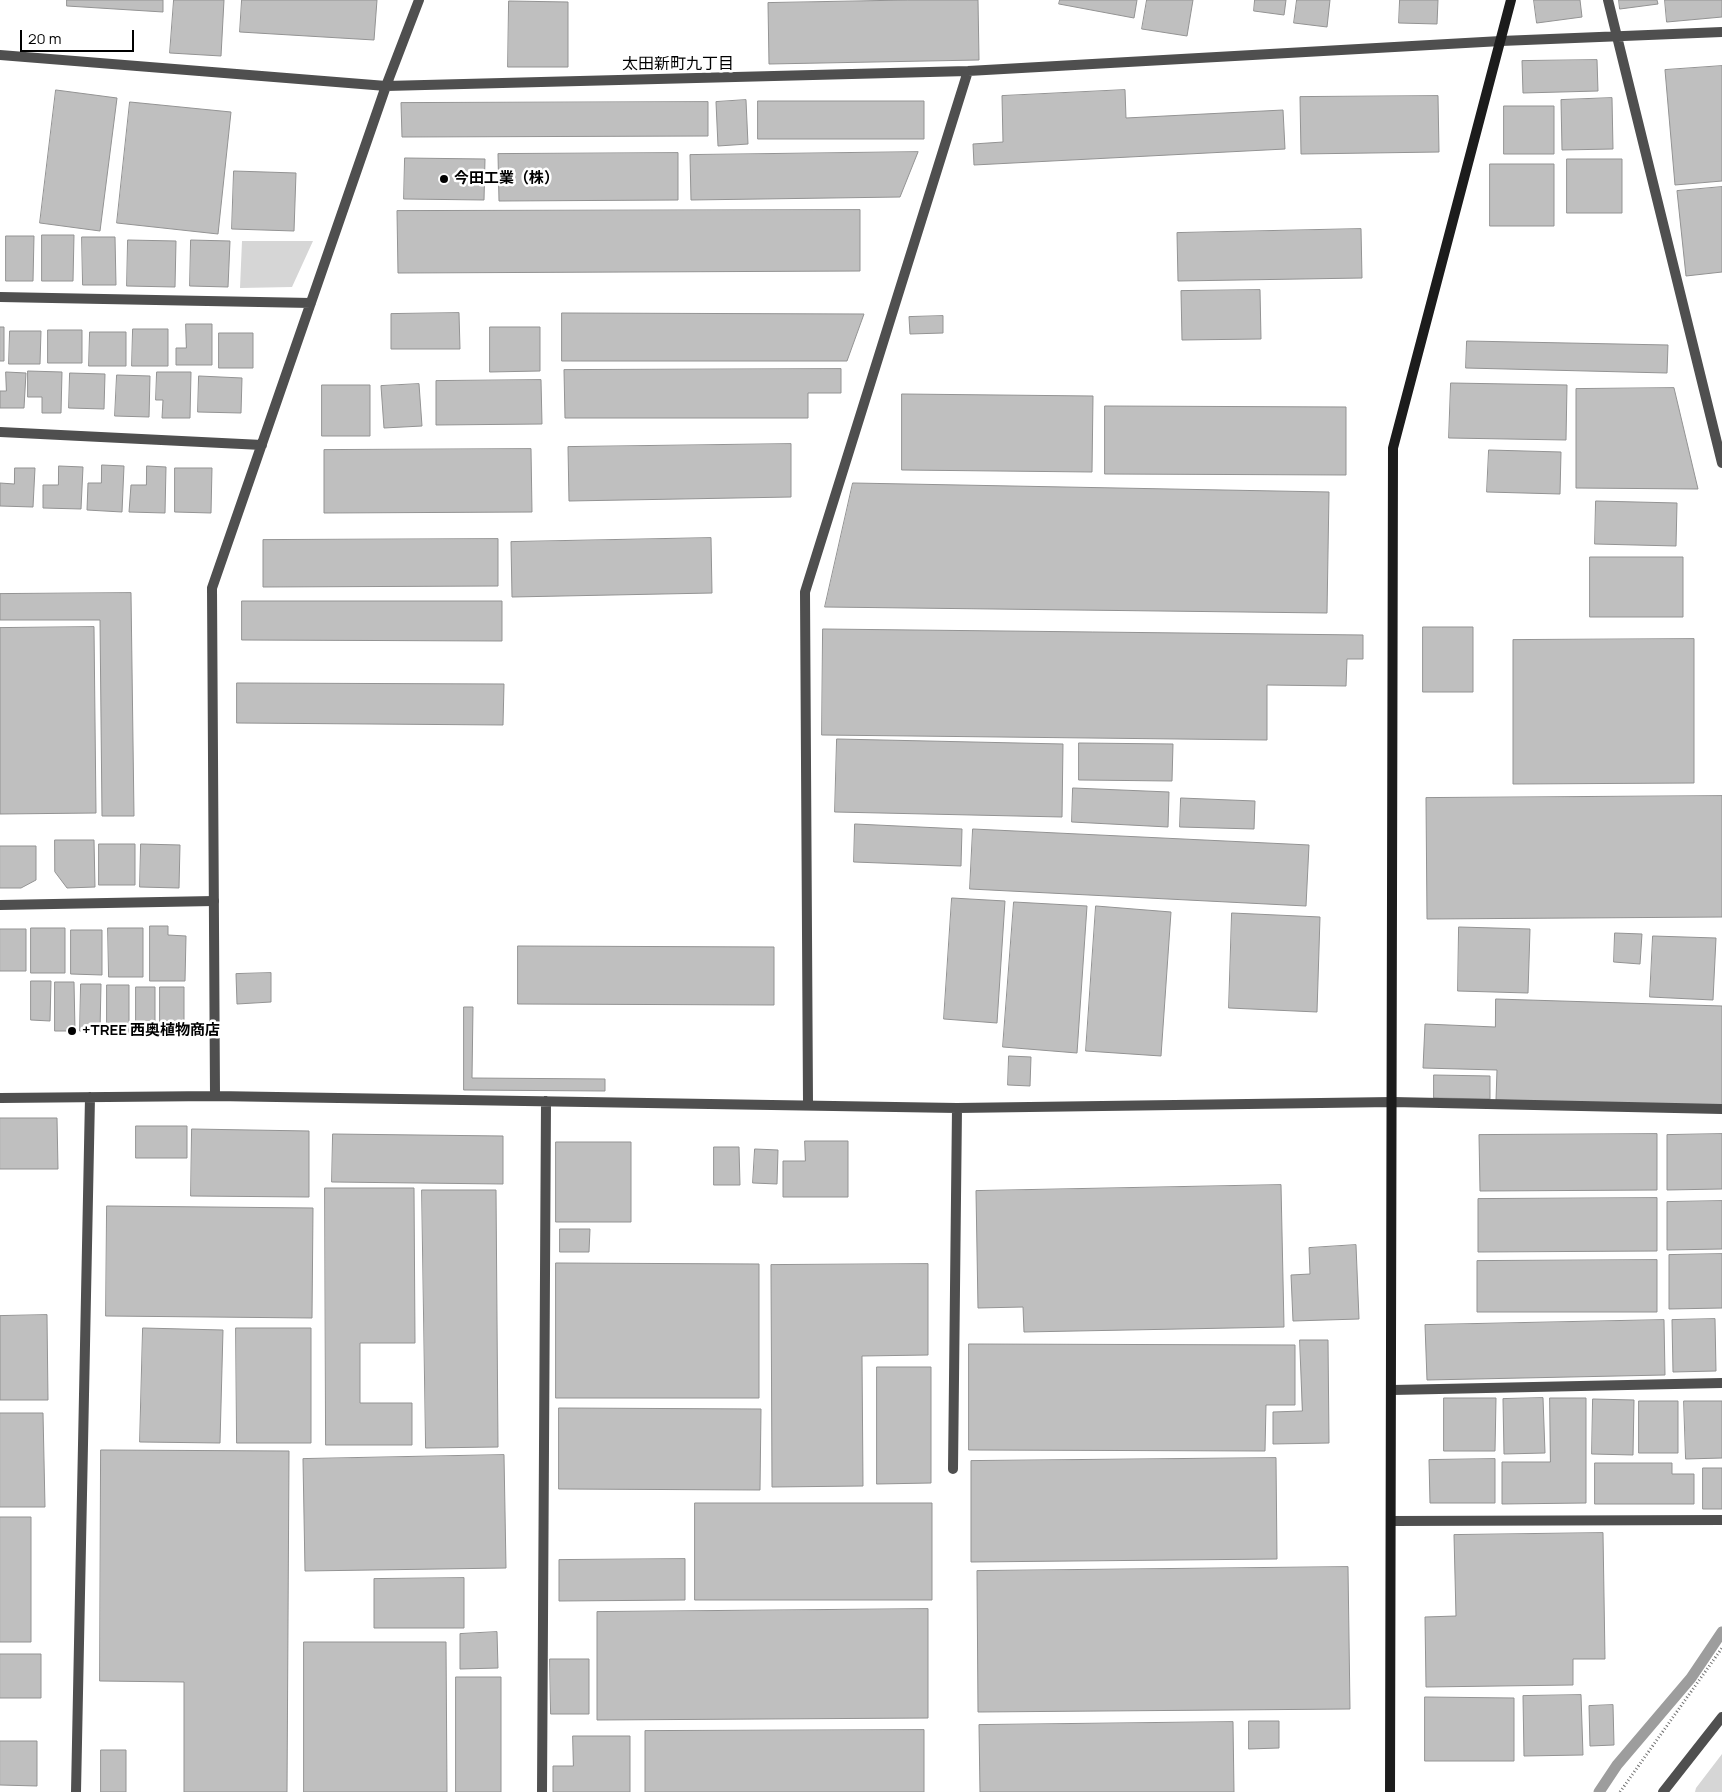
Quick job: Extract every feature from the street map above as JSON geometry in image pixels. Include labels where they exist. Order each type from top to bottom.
[{"type":"street","points":[[215,1096],[212,588],[386,86],[419,0]]},
{"type":"street","points":[[1390,1792],[1392,1521],[1392,448],[1512,0]]},
{"type":"street","points":[[1608,0],[1721,459]]},
{"type":"street","points":[[0,55],[386,86],[968,71],[1500,41],[1722,32]]},
{"type":"street","points":[[808,1104],[805,592],[968,71]]},
{"type":"street","points":[[0,297],[311,303]]},
{"type":"street","points":[[0,432],[262,445]]},
{"type":"street","points":[[0,905],[214,901]]},
{"type":"street","points":[[0,1098],[215,1096],[808,1104],[957,1108],[1392,1102],[1722,1109]]},
{"type":"street","points":[[76,1792],[90,1097]]},
{"type":"street","points":[[542,1792],[546,1101]]},
{"type":"street","points":[[953,1469],[957,1108]]},
{"type":"street","points":[[1392,1390],[1722,1383]]},
{"type":"street","points":[[1392,1521],[1722,1520]]},
{"type":"street","points":[[1663,1792],[1722,1717]]},
{"type":"path","points":[[1620,1792],[1722,1648]]},
{"type":"shaded area","points":[[242,241],[313,241],[292,287],[240,288]]},
{"type":"shaded area","points":[[1722,1754],[1722,1792],[1695,1792],[1696,1788]]},
{"type":"building","points":[[67,0],[163,0],[163,12],[67,6]]},
{"type":"building","points":[[174,0],[224,0],[221,56],[170,53]]},
{"type":"building","points":[[242,0],[377,0],[374,40],[240,32]]},
{"type":"building","points":[[978,0],[979,60],[769,64],[768,3]]},
{"type":"building","points":[[1060,0],[1137,0],[1134,18],[1059,4]]},
{"type":"building","points":[[1147,0],[1193,0],[1187,36],[1142,29]]},
{"type":"building","points":[[1255,0],[1286,0],[1284,15],[1254,11]]},
{"type":"building","points":[[1297,0],[1330,0],[1327,27],[1294,23]]},
{"type":"building","points":[[1400,0],[1438,0],[1437,24],[1399,23]]},
{"type":"building","points":[[1534,0],[1580,0],[1582,17],[1537,23]]},
{"type":"building","points":[[1619,0],[1657,0],[1658,4],[1620,9]]},
{"type":"building","points":[[1665,0],[1722,0],[1722,17],[1667,22]]},
{"type":"building","points":[[509,1],[568,2],[568,67],[508,67]]},
{"type":"building","points":[[1597,60],[1598,91],[1523,93],[1522,61]]},
{"type":"building","points":[[1722,66],[1722,181],[1675,185],[1665,70]]},
{"type":"building","points":[[56,90],[117,98],[100,231],[40,223]]},
{"type":"building","points":[[1125,90],[1126,118],[1283,110],[1285,149],[974,165],[973,144],[1003,142],[1002,96]]},
{"type":"building","points":[[1438,96],[1439,152],[1301,154],[1300,97]]},
{"type":"building","points":[[1612,98],[1613,149],[1562,150],[1561,100]]},
{"type":"building","points":[[746,100],[748,144],[718,146],[716,102]]},
{"type":"building","points":[[758,101],[924,101],[924,139],[758,139]]},
{"type":"building","points":[[130,102],[231,112],[218,234],[117,223]]},
{"type":"building","points":[[708,102],[708,136],[402,137],[401,103]]},
{"type":"building","points":[[1504,106],[1554,106],[1554,154],[1504,154]]},
{"type":"building","points":[[918,152],[900,197],[691,200],[690,155]]},
{"type":"building","points":[[678,153],[678,200],[499,201],[498,154]]},
{"type":"building","name":"今田工業（株）","points":[[405,158],[485,159],[484,200],[404,199]]},
{"type":"building","points":[[1567,159],[1622,159],[1622,213],[1567,213]]},
{"type":"building","points":[[1490,164],[1554,164],[1554,226],[1490,226]]},
{"type":"building","points":[[234,171],[296,173],[294,231],[232,229]]},
{"type":"building","points":[[1722,187],[1722,272],[1686,276],[1677,191]]},
{"type":"building","points":[[860,210],[860,271],[398,273],[397,211]]},
{"type":"building","points":[[1361,229],[1362,278],[1178,281],[1177,233]]},
{"type":"building","points":[[42,235],[74,235],[73,281],[42,281]]},
{"type":"building","points":[[6,236],[34,236],[33,281],[6,281]]},
{"type":"building","points":[[82,237],[115,237],[116,285],[83,285]]},
{"type":"building","points":[[128,240],[176,241],[175,287],[127,286]]},
{"type":"building","points":[[191,240],[230,241],[228,287],[190,286]]},
{"type":"building","points":[[1260,290],[1261,339],[1182,340],[1181,291]]},
{"type":"building","points":[[459,313],[460,349],[391,349],[391,314]]},
{"type":"building","points":[[562,313],[864,314],[847,361],[562,361]]},
{"type":"building","points":[[943,316],[943,333],[910,334],[909,317]]},
{"type":"building","points":[[186,324],[212,324],[212,365],[176,365],[176,348],[186,348]]},
{"type":"building","points":[[0,327],[4,327],[4,361],[0,361]]},
{"type":"building","points":[[490,327],[540,327],[540,371],[490,372]]},
{"type":"building","points":[[133,329],[168,329],[168,366],[132,366]]},
{"type":"building","points":[[48,330],[82,330],[82,363],[48,363]]},
{"type":"building","points":[[10,331],[41,331],[40,364],[9,364]]},
{"type":"building","points":[[90,332],[126,332],[126,366],[89,366]]},
{"type":"building","points":[[219,333],[253,333],[253,368],[219,368]]},
{"type":"building","points":[[1467,341],[1668,345],[1667,373],[1466,368]]},
{"type":"building","points":[[841,369],[841,393],[808,393],[808,418],[565,418],[564,370]]},
{"type":"building","points":[[28,371],[62,372],[61,413],[42,413],[42,397],[28,397]]},
{"type":"building","points":[[6,372],[26,373],[24,408],[0,408],[0,391],[6,391]]},
{"type":"building","points":[[157,372],[191,372],[190,418],[162,418],[163,400],[156,400]]},
{"type":"building","points":[[70,373],[105,374],[104,409],[69,408]]},
{"type":"building","points":[[117,375],[150,376],[149,417],[115,416]]},
{"type":"building","points":[[199,376],[242,378],[241,413],[198,412]]},
{"type":"building","points":[[541,380],[542,424],[436,425],[436,381]]},
{"type":"building","points":[[1451,383],[1567,385],[1566,440],[1449,438]]},
{"type":"building","points":[[419,384],[422,426],[384,428],[381,386]]},
{"type":"building","points":[[322,385],[370,385],[370,436],[322,436]]},
{"type":"building","points":[[1674,388],[1698,489],[1576,488],[1576,389]]},
{"type":"building","points":[[902,394],[1093,396],[1092,472],[902,470]]},
{"type":"building","points":[[1105,406],[1346,407],[1346,475],[1105,474]]},
{"type":"building","points":[[791,444],[791,497],[569,501],[568,447]]},
{"type":"building","points":[[531,449],[532,512],[324,513],[324,450]]},
{"type":"building","points":[[1489,450],[1561,452],[1560,494],[1487,492]]},
{"type":"building","points":[[102,465],[124,466],[122,512],[87,510],[88,483],[101,483]]},
{"type":"building","points":[[59,466],[83,467],[81,509],[43,508],[43,485],[58,485]]},
{"type":"building","points":[[147,466],[166,467],[165,513],[129,512],[131,485],[146,485]]},
{"type":"building","points":[[15,468],[35,468],[33,507],[0,506],[0,483],[14,484]]},
{"type":"building","points":[[175,468],[212,468],[211,513],[175,512]]},
{"type":"building","points":[[853,483],[1329,492],[1327,613],[825,607]]},
{"type":"building","points":[[1596,501],[1677,503],[1676,546],[1595,544]]},
{"type":"building","points":[[711,538],[712,593],[512,597],[511,542]]},
{"type":"building","points":[[498,539],[498,586],[263,587],[263,540]]},
{"type":"building","points":[[1590,557],[1683,557],[1683,617],[1590,617]]},
{"type":"building","points":[[131,593],[134,816],[102,816],[100,620],[0,620],[0,594]]},
{"type":"building","points":[[242,601],[502,601],[502,641],[242,640]]},
{"type":"building","points":[[94,627],[96,813],[0,814],[0,628]]},
{"type":"building","points":[[1423,627],[1473,627],[1473,692],[1423,692]]},
{"type":"building","points":[[823,629],[1363,635],[1363,659],[1347,659],[1346,686],[1267,685],[1267,740],[822,735]]},
{"type":"building","points":[[1694,639],[1694,783],[1513,784],[1513,640]]},
{"type":"building","points":[[237,683],[504,684],[503,725],[237,723]]},
{"type":"building","points":[[837,739],[1063,744],[1062,817],[835,812]]},
{"type":"building","points":[[1079,743],[1173,744],[1172,781],[1079,780]]},
{"type":"building","points":[[1073,788],[1169,792],[1168,827],[1072,822]]},
{"type":"building","points":[[1722,796],[1722,917],[1427,919],[1426,798]]},
{"type":"building","points":[[1181,798],[1255,801],[1254,829],[1180,827]]},
{"type":"building","points":[[855,824],[962,829],[961,866],[854,862]]},
{"type":"building","points":[[973,829],[1309,845],[1306,906],[970,889]]},
{"type":"building","points":[[55,840],[94,840],[95,887],[67,888],[55,872]]},
{"type":"building","points":[[99,844],[135,844],[135,885],[99,885]]},
{"type":"building","points":[[141,844],[180,845],[179,888],[140,887]]},
{"type":"building","points":[[0,846],[36,846],[36,880],[21,888],[0,888]]},
{"type":"building","points":[[952,898],[1005,901],[997,1023],[944,1019]]},
{"type":"building","points":[[1014,902],[1087,906],[1077,1053],[1003,1047]]},
{"type":"building","points":[[1096,906],[1171,912],[1161,1056],[1086,1051]]},
{"type":"building","points":[[1232,913],[1320,917],[1317,1012],[1229,1008]]},
{"type":"building","points":[[150,926],[168,926],[168,935],[186,936],[185,981],[150,981]]},
{"type":"building","points":[[1459,927],[1530,929],[1528,993],[1458,991]]},
{"type":"building","points":[[31,928],[65,928],[65,973],[31,973]]},
{"type":"building","points":[[108,928],[143,928],[143,977],[109,977]]},
{"type":"building","points":[[0,929],[26,929],[26,971],[0,971]]},
{"type":"building","points":[[71,930],[102,930],[102,975],[71,974]]},
{"type":"building","points":[[1615,933],[1642,934],[1640,964],[1614,962]]},
{"type":"building","points":[[1653,936],[1716,938],[1713,1000],[1650,997]]},
{"type":"building","points":[[518,946],[774,947],[774,1005],[518,1004]]},
{"type":"building","points":[[271,973],[271,1002],[237,1004],[236,974]]},
{"type":"building","points":[[31,981],[51,981],[50,1021],[31,1020]]},
{"type":"building","points":[[55,982],[74,982],[75,1031],[55,1031]]},
{"type":"building","points":[[81,984],[101,984],[100,1031],[80,1031]]},
{"type":"building","points":[[107,985],[129,985],[129,1033],[107,1033]]},
{"type":"building","points":[[136,987],[155,987],[155,1032],[136,1032]]},
{"type":"building","points":[[160,987],[184,987],[184,1034],[160,1034]]},
{"type":"building","points":[[1496,999],[1722,1006],[1722,1107],[1496,1100],[1497,1070],[1423,1068],[1425,1024],[1495,1027]]},
{"type":"building","points":[[464,1007],[473,1007],[472,1078],[605,1079],[605,1091],[464,1090]]},
{"type":"building","points":[[1009,1056],[1031,1057],[1030,1086],[1008,1085]]},
{"type":"building","points":[[1434,1075],[1490,1076],[1490,1099],[1434,1098]]},
{"type":"building","points":[[0,1118],[57,1118],[58,1169],[0,1169]]},
{"type":"building","points":[[136,1126],[187,1126],[187,1158],[136,1158]]},
{"type":"building","points":[[192,1129],[309,1131],[309,1197],[191,1196]]},
{"type":"building","points":[[333,1134],[503,1136],[503,1184],[332,1182]]},
{"type":"building","points":[[1657,1134],[1657,1190],[1480,1191],[1479,1135]]},
{"type":"building","points":[[1722,1134],[1722,1189],[1667,1190],[1667,1135]]},
{"type":"building","points":[[805,1141],[848,1141],[848,1197],[783,1197],[783,1161],[805,1161]]},
{"type":"building","points":[[556,1142],[631,1142],[631,1222],[556,1222]]},
{"type":"building","points":[[714,1147],[739,1147],[740,1185],[714,1185]]},
{"type":"building","points":[[755,1149],[778,1150],[777,1184],[753,1183]]},
{"type":"building","points":[[1281,1185],[1284,1327],[1024,1332],[1023,1307],[978,1308],[976,1191]]},
{"type":"building","points":[[325,1188],[414,1188],[415,1343],[360,1343],[360,1403],[412,1403],[412,1445],[326,1445]]},
{"type":"building","points":[[422,1190],[496,1190],[498,1447],[426,1448]]},
{"type":"building","points":[[1657,1198],[1657,1251],[1478,1252],[1478,1199]]},
{"type":"building","points":[[1722,1201],[1722,1249],[1667,1250],[1667,1202]]},
{"type":"building","points":[[107,1206],[313,1208],[312,1318],[106,1316]]},
{"type":"building","points":[[560,1229],[590,1229],[589,1252],[560,1252]]},
{"type":"building","points":[[1356,1245],[1359,1319],[1293,1321],[1291,1275],[1310,1274],[1309,1248]]},
{"type":"building","points":[[1722,1254],[1722,1308],[1669,1309],[1669,1255]]},
{"type":"building","points":[[1657,1260],[1657,1312],[1477,1312],[1477,1261]]},
{"type":"building","points":[[556,1263],[759,1264],[759,1398],[556,1398]]},
{"type":"building","points":[[928,1264],[928,1355],[862,1356],[863,1486],[772,1487],[771,1265]]},
{"type":"building","points":[[47,1315],[48,1400],[0,1400],[0,1316]]},
{"type":"building","points":[[1715,1319],[1716,1371],[1673,1372],[1672,1320]]},
{"type":"building","points":[[1664,1320],[1665,1375],[1427,1380],[1425,1325]]},
{"type":"building","points":[[143,1328],[223,1330],[220,1443],[140,1442]]},
{"type":"building","points":[[236,1328],[311,1328],[311,1443],[237,1443]]},
{"type":"building","points":[[1300,1340],[1328,1340],[1329,1443],[1273,1444],[1273,1412],[1302,1411]]},
{"type":"building","points":[[969,1344],[1295,1345],[1295,1405],[1266,1405],[1265,1451],[969,1450]]},
{"type":"building","points":[[877,1367],[931,1367],[931,1483],[877,1484]]},
{"type":"building","points":[[1444,1398],[1496,1398],[1495,1451],[1444,1451]]},
{"type":"building","points":[[1543,1398],[1545,1453],[1504,1454],[1503,1399]]},
{"type":"building","points":[[1550,1398],[1586,1398],[1586,1503],[1502,1504],[1502,1462],[1550,1462]]},
{"type":"building","points":[[1593,1399],[1634,1400],[1633,1455],[1592,1454]]},
{"type":"building","points":[[1639,1401],[1678,1401],[1678,1453],[1639,1453]]},
{"type":"building","points":[[1684,1401],[1722,1401],[1722,1458],[1686,1459]]},
{"type":"building","points":[[559,1408],[761,1409],[760,1490],[559,1489]]},
{"type":"building","points":[[0,1413],[43,1413],[45,1507],[0,1507]]},
{"type":"building","points":[[101,1450],[289,1451],[287,1792],[184,1792],[184,1682],[100,1681]]},
{"type":"building","points":[[504,1455],[506,1568],[305,1571],[303,1459]]},
{"type":"building","points":[[1276,1458],[1277,1559],[971,1562],[971,1461]]},
{"type":"building","points":[[1495,1459],[1495,1503],[1430,1503],[1429,1460]]},
{"type":"building","points":[[1595,1463],[1672,1463],[1672,1474],[1694,1474],[1694,1504],[1595,1504]]},
{"type":"building","points":[[1703,1468],[1722,1468],[1722,1509],[1703,1509]]},
{"type":"building","points":[[695,1503],[932,1503],[932,1600],[695,1600]]},
{"type":"building","points":[[0,1517],[31,1517],[31,1642],[0,1642]]},
{"type":"building","points":[[1603,1533],[1605,1659],[1573,1659],[1573,1685],[1426,1687],[1425,1617],[1456,1616],[1454,1535]]},
{"type":"building","points":[[685,1559],[685,1600],[559,1601],[559,1560]]},
{"type":"building","points":[[1348,1567],[1350,1709],[978,1712],[977,1571]]},
{"type":"building","points":[[464,1578],[464,1628],[374,1628],[374,1579]]},
{"type":"building","points":[[928,1609],[928,1718],[597,1720],[597,1612]]},
{"type":"building","points":[[497,1632],[498,1668],[460,1669],[460,1634]]},
{"type":"building","points":[[304,1642],[446,1642],[447,1792],[304,1792]]},
{"type":"building","points":[[0,1654],[41,1654],[41,1698],[0,1698]]},
{"type":"building","points":[[550,1659],[589,1659],[589,1714],[551,1714]]},
{"type":"building","points":[[456,1677],[501,1677],[501,1792],[456,1792]]},
{"type":"building","points":[[1581,1695],[1583,1755],[1524,1756],[1523,1696]]},
{"type":"building","points":[[1425,1697],[1514,1698],[1514,1761],[1425,1761]]},
{"type":"building","points":[[1613,1705],[1614,1745],[1590,1746],[1589,1706]]},
{"type":"building","points":[[1249,1721],[1279,1721],[1279,1748],[1249,1749]]},
{"type":"building","points":[[1233,1722],[1234,1792],[980,1792],[979,1725]]},
{"type":"building","points":[[924,1730],[924,1792],[645,1792],[645,1731]]},
{"type":"building","points":[[573,1736],[630,1736],[630,1792],[553,1792],[553,1766],[573,1766]]},
{"type":"building","points":[[0,1741],[37,1741],[37,1786],[0,1785]]},
{"type":"building","points":[[101,1750],[126,1750],[126,1792],[101,1792]]},
{"type":"waterway","points":[[1599,1792],[1617,1765],[1691,1678],[1722,1632]]},
{"type":"place","name":"今田工業（株）","points":[[444,179]]},
{"type":"place","name":"+TREE 西奥植物商店","points":[[72,1031]]},
{"type":"district","name":"太田新町九丁目","points":[[678,65]]}]
